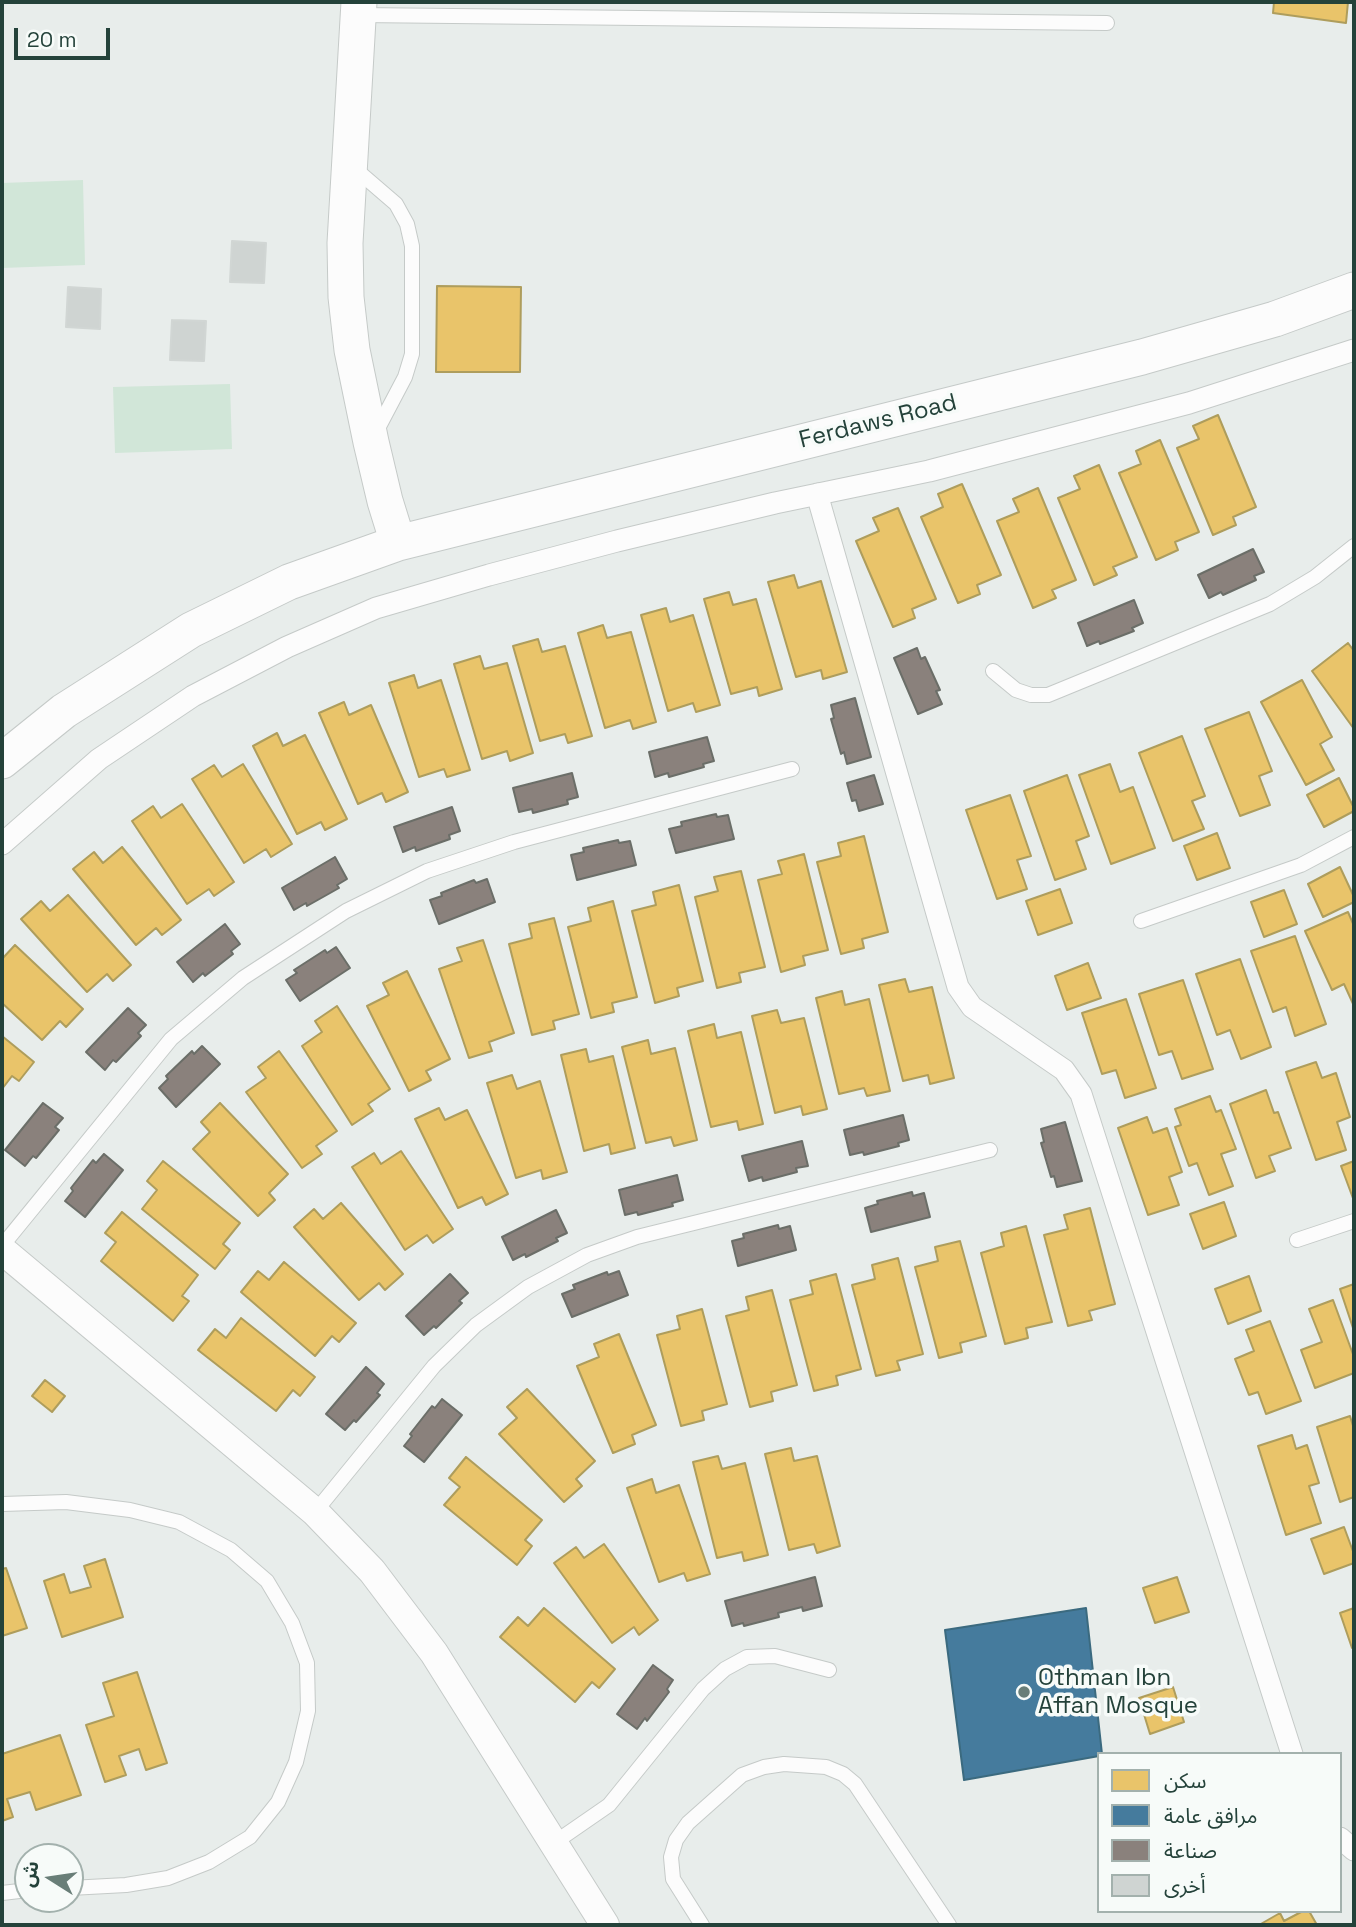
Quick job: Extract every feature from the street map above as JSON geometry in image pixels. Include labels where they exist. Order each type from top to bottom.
[{"type":"street","points":[[359,8],[345,243],[346,298],[352,350],[371,442],[398,543]]},
{"type":"street","name":"Ferdaws Road","points":[[2,761],[64,711],[191,630],[289,582],[398,543],[1142,357],[1275,319],[1354,290]]},
{"type":"street","points":[[2,844],[99,759],[193,696],[287,647],[376,608],[617,541],[929,471],[1189,403],[1354,350]]},
{"type":"street","points":[[817,494],[958,987],[972,1007],[1064,1070],[1081,1094],[1292,1752]]},
{"type":"street","points":[[2,1248],[315,1512],[372,1571],[433,1653],[605,1925]]},
{"type":"lane","points":[[359,8],[1108,23]]},
{"type":"lane","points":[[350,164],[396,204],[407,224],[412,246],[412,354],[405,377],[371,442]]},
{"type":"lane","points":[[993,671],[1016,690],[1031,695],[1048,695],[1270,604],[1315,577],[1354,547]]},
{"type":"lane","points":[[2,1248],[171,1039],[243,978],[346,911],[427,871],[514,842],[792,769]]},
{"type":"lane","points":[[1141,921],[1301,865],[1354,837]]},
{"type":"lane","points":[[315,1512],[434,1366],[476,1325],[528,1287],[587,1255],[638,1237],[990,1150]]},
{"type":"lane","points":[[1297,1240],[1354,1221]]},
{"type":"lane","points":[[2,1504],[66,1502],[130,1510],[179,1522],[231,1550],[267,1581],[292,1623],[307,1663],[308,1711],[296,1762],[278,1802],[250,1837],[209,1862],[168,1878],[126,1885],[84,1887]]},
{"type":"lane","points":[[554,1843],[609,1805],[703,1689],[725,1669],[747,1657],[775,1656],[829,1670]]},
{"type":"lane","points":[[702,1925],[673,1879],[671,1857],[676,1840],[688,1823],[742,1775],[764,1767],[784,1764],[826,1767],[843,1774],[855,1784],[949,1925]]},
{"type":"green space","points":[[83,180],[85,265],[2,268],[2,183]]},
{"type":"green space","points":[[230,384],[232,449],[115,453],[113,387]]},
{"type":"building: سكن","points":[[1274,2],[1348,2],[1346,23],[1273,13]]},
{"type":"building: سكن","points":[[437,286],[521,287],[520,372],[436,372]]},
{"type":"building: سكن","points":[[1218,415],[1256,507],[1233,517],[1236,525],[1213,535],[1177,448],[1199,439],[1193,426]]},
{"type":"building: سكن","points":[[1160,440],[1199,532],[1175,542],[1178,550],[1156,560],[1119,473],[1141,464],[1136,451]]},
{"type":"building: سكن","points":[[1099,465],[1137,557],[1113,567],[1117,575],[1094,585],[1058,498],[1080,489],[1074,476]]},
{"type":"building: سكن","points":[[962,484],[1001,575],[977,585],[980,594],[958,603],[921,517],[943,507],[938,494]]},
{"type":"building: سكن","points":[[1038,488],[1076,580],[1052,590],[1056,598],[1033,608],[997,521],[1019,512],[1013,499]]},
{"type":"building: سكن","points":[[898,508],[936,599],[912,609],[915,618],[893,627],[856,541],[879,531],[873,518]]},
{"type":"building: سكن","points":[[794,575],[798,588],[821,581],[847,672],[823,679],[821,670],[796,677],[768,582]]},
{"type":"building: سكن","points":[[729,592],[733,605],[756,599],[782,689],[759,696],[757,687],[731,694],[704,599]]},
{"type":"building: سكن","points":[[666,608],[670,622],[693,615],[720,705],[696,712],[693,703],[668,711],[641,615]]},
{"type":"building: سكن","points":[[603,625],[607,638],[631,632],[656,722],[633,729],[630,720],[605,728],[578,633]]},
{"type":"building: سكن","points":[[538,639],[542,652],[565,646],[592,736],[568,743],[565,734],[540,741],[513,646]]},
{"type":"building: سكن","points":[[1348,643],[1354,651],[1354,729],[1312,671]]},
{"type":"building: سكن","points":[[480,656],[484,669],[507,663],[533,753],[510,761],[507,751],[482,759],[454,664]]},
{"type":"building: سكن","points":[[414,675],[418,688],[441,680],[470,770],[447,777],[444,769],[419,777],[389,683]]},
{"type":"building: سكن","points":[[1302,680],[1332,737],[1320,744],[1334,770],[1306,785],[1261,702]]},
{"type":"building: سكن","points":[[344,702],[349,715],[371,705],[408,792],[386,802],[382,793],[358,804],[319,713]]},
{"type":"building: سكن","points":[[1249,712],[1272,771],[1259,776],[1270,805],[1240,816],[1205,729]]},
{"type":"building: سكن","points":[[277,733],[283,746],[305,735],[347,819],[325,830],[321,822],[297,834],[253,746]]},
{"type":"building: سكن","points":[[1182,736],[1205,796],[1192,801],[1204,829],[1173,841],[1139,753]]},
{"type":"building: سكن","points":[[243,764],[292,844],[271,857],[266,849],[244,863],[192,779],[214,765],[222,777]]},
{"type":"building: سكن","points":[[1110,764],[1120,792],[1133,787],[1155,848],[1111,864],[1079,775]]},
{"type":"building: سكن","points":[[1067,775],[1089,836],[1076,841],[1086,869],[1055,880],[1024,791]]},
{"type":"building: سكن","points":[[1339,778],[1354,811],[1324,827],[1307,795]]},
{"type":"building: سكن","points":[[1010,795],[1031,856],[1017,860],[1027,889],[997,899],[966,810]]},
{"type":"building: سكن","points":[[182,804],[234,882],[214,896],[209,889],[187,904],[132,821],[153,806],[161,818]]},
{"type":"building: سكن","points":[[1217,833],[1230,868],[1197,880],[1184,846]]},
{"type":"building: سكن","points":[[864,836],[888,932],[862,939],[864,948],[841,954],[817,862],[841,856],[838,843]]},
{"type":"building: سكن","points":[[122,847],[181,920],[162,935],[156,928],[136,945],[73,869],[94,852],[103,863]]},
{"type":"building: سكن","points":[[804,854],[828,950],[803,956],[805,965],[781,972],[758,880],[782,874],[778,861]]},
{"type":"building: سكن","points":[[1340,867],[1354,902],[1323,917],[1308,884]]},
{"type":"building: سكن","points":[[741,871],[765,967],[739,973],[741,982],[717,988],[695,897],[718,891],[714,877]]},
{"type":"building: سكن","points":[[679,885],[703,981],[677,988],[679,996],[655,1003],[632,911],[656,905],[653,892]]},
{"type":"building: سكن","points":[[1060,889],[1072,923],[1038,935],[1026,901]]},
{"type":"building: سكن","points":[[1284,890],[1297,924],[1264,937],[1251,902]]},
{"type":"building: سكن","points":[[68,895],[131,965],[113,981],[107,974],[87,992],[21,919],[41,901],[50,911]]},
{"type":"building: سكن","points":[[613,901],[637,997],[612,1003],[614,1012],[591,1018],[568,927],[591,921],[588,908]]},
{"type":"building: سكن","points":[[1348,912],[1354,926],[1354,1006],[1344,984],[1332,990],[1305,931]]},
{"type":"building: سكن","points":[[554,918],[579,1014],[553,1021],[555,1029],[532,1035],[509,944],[532,938],[529,924]]},
{"type":"building: سكن","points":[[1295,936],[1326,1024],[1295,1036],[1286,1007],[1273,1012],[1251,951]]},
{"type":"building: سكن","points":[[483,940],[514,1033],[489,1042],[492,1051],[469,1058],[439,969],[462,961],[457,948]]},
{"type":"building: سكن","points":[[15,945],[83,1009],[66,1027],[60,1021],[42,1040],[2,1003],[2,959]]},
{"type":"building: سكن","points":[[1240,959],[1271,1047],[1241,1059],[1230,1030],[1217,1035],[1196,974]]},
{"type":"building: سكن","points":[[1088,963],[1101,998],[1067,1010],[1055,976]]},
{"type":"building: سكن","points":[[407,971],[450,1059],[426,1071],[431,1080],[409,1091],[367,1006],[389,995],[383,983]]},
{"type":"building: سكن","points":[[905,979],[909,992],[932,987],[954,1078],[930,1084],[928,1075],[903,1081],[879,985]]},
{"type":"building: سكن","points":[[1183,980],[1213,1069],[1182,1079],[1172,1051],[1159,1055],[1139,994]]},
{"type":"building: سكن","points":[[842,991],[845,1005],[869,999],[890,1091],[867,1096],[864,1088],[839,1094],[816,998]]},
{"type":"building: سكن","points":[[1126,999],[1156,1088],[1125,1098],[1116,1070],[1102,1074],[1082,1013]]},
{"type":"building: سكن","points":[[337,1006],[390,1089],[368,1104],[373,1111],[352,1125],[302,1046],[322,1032],[315,1021]]},
{"type":"building: سكن","points":[[777,1010],[781,1023],[804,1018],[827,1109],[803,1115],[801,1106],[775,1113],[752,1016]]},
{"type":"building: سكن","points":[[714,1024],[717,1038],[741,1032],[763,1124],[739,1130],[737,1121],[711,1127],[688,1031]]},
{"type":"building: سكن","points":[[2,1036],[34,1062],[19,1081],[12,1076],[2,1089]]},
{"type":"building: سكن","points":[[648,1040],[651,1054],[675,1048],[697,1140],[674,1146],[671,1137],[646,1143],[622,1047]]},
{"type":"building: سكن","points":[[586,1049],[589,1062],[613,1056],[635,1148],[611,1154],[609,1144],[584,1151],[561,1055]]},
{"type":"building: سكن","points":[[279,1051],[337,1131],[316,1146],[322,1154],[302,1168],[246,1092],[266,1078],[258,1067]]},
{"type":"building: سكن","points":[[1316,1062],[1322,1078],[1336,1073],[1350,1117],[1337,1122],[1346,1150],[1316,1160],[1286,1072]]},
{"type":"building: سكن","points":[[512,1075],[517,1089],[540,1081],[567,1172],[543,1179],[541,1170],[516,1178],[487,1083]]},
{"type":"building: سكن","points":[[1266,1090],[1274,1113],[1278,1112],[1291,1148],[1269,1156],[1275,1171],[1256,1178],[1230,1104]]},
{"type":"building: سكن","points":[[1210,1096],[1216,1112],[1221,1110],[1236,1149],[1221,1154],[1233,1186],[1209,1195],[1197,1163],[1189,1166],[1175,1127],[1181,1125],[1175,1109]]},
{"type":"building: سكن","points":[[220,1103],[288,1174],[269,1193],[275,1200],[258,1216],[193,1149],[210,1132],[201,1122]]},
{"type":"building: سكن","points":[[439,1108],[445,1120],[467,1110],[508,1194],[486,1205],[482,1197],[458,1208],[415,1119]]},
{"type":"building: سكن","points":[[1147,1117],[1153,1133],[1167,1128],[1182,1172],[1169,1177],[1179,1205],[1148,1215],[1118,1128]]},
{"type":"building: سكن","points":[[401,1151],[453,1229],[433,1243],[427,1235],[405,1250],[352,1167],[374,1153],[381,1164]]},
{"type":"building: سكن","points":[[163,1161],[240,1223],[223,1244],[230,1250],[215,1269],[142,1209],[157,1190],[147,1181]]},
{"type":"building: سكن","points":[[1354,1161],[1354,1201],[1341,1166]]},
{"type":"building: سكن","points":[[1224,1202],[1236,1236],[1203,1249],[1190,1214]]},
{"type":"building: سكن","points":[[341,1203],[403,1274],[385,1290],[379,1283],[359,1300],[294,1227],[314,1209],[323,1219]]},
{"type":"building: سكن","points":[[1090,1208],[1115,1304],[1089,1311],[1092,1320],[1068,1326],[1044,1235],[1068,1229],[1064,1215]]},
{"type":"building: سكن","points":[[122,1212],[198,1275],[182,1296],[189,1301],[173,1321],[101,1261],[116,1242],[105,1233]]},
{"type":"building: سكن","points":[[1026,1226],[1052,1322],[1026,1328],[1028,1338],[1005,1344],[981,1253],[1004,1246],[1001,1233]]},
{"type":"building: سكن","points":[[960,1241],[986,1336],[960,1343],[962,1352],[939,1358],[915,1267],[938,1261],[935,1247]]},
{"type":"building: سكن","points":[[898,1258],[923,1354],[897,1361],[900,1370],[876,1376],[852,1285],[875,1279],[872,1265]]},
{"type":"building: سكن","points":[[284,1262],[356,1323],[339,1342],[332,1336],[315,1356],[241,1292],[258,1271],[269,1280]]},
{"type":"building: سكن","points":[[836,1274],[861,1369],[836,1376],[838,1385],[814,1391],[790,1300],[813,1294],[810,1281]]},
{"type":"building: سكن","points":[[1249,1276],[1261,1311],[1228,1324],[1215,1289]]},
{"type":"building: سكن","points":[[1354,1284],[1354,1331],[1340,1289]]},
{"type":"building: سكن","points":[[772,1290],[797,1385],[771,1392],[773,1401],[750,1407],[726,1316],[749,1310],[746,1297]]},
{"type":"building: سكن","points":[[1333,1300],[1354,1357],[1354,1373],[1315,1388],[1301,1350],[1322,1342],[1309,1309]]},
{"type":"building: سكن","points":[[702,1309],[727,1404],[702,1411],[704,1420],[681,1426],[657,1335],[680,1329],[677,1316]]},
{"type":"building: سكن","points":[[241,1318],[315,1377],[300,1396],[293,1390],[276,1411],[198,1350],[215,1329],[226,1338]]},
{"type":"building: سكن","points":[[1270,1321],[1301,1401],[1266,1414],[1258,1392],[1249,1395],[1235,1359],[1254,1351],[1246,1330]]},
{"type":"building: سكن","points":[[619,1334],[656,1425],[632,1435],[635,1444],[613,1453],[577,1366],[599,1357],[594,1344]]},
{"type":"building: سكن","points":[[45,1380],[65,1396],[52,1412],[32,1396]]},
{"type":"building: سكن","points":[[527,1389],[595,1461],[576,1479],[582,1486],[564,1502],[499,1434],[517,1418],[507,1407]]},
{"type":"building: سكن","points":[[1350,1416],[1354,1429],[1354,1497],[1340,1502],[1317,1427]]},
{"type":"building: سكن","points":[[1292,1435],[1296,1449],[1307,1445],[1319,1483],[1309,1486],[1321,1523],[1286,1535],[1258,1446]]},
{"type":"building: سكن","points":[[791,1448],[794,1461],[817,1456],[840,1546],[817,1553],[814,1544],[789,1550],[765,1454]]},
{"type":"building: سكن","points":[[718,1456],[722,1469],[745,1463],[768,1555],[744,1561],[742,1552],[717,1558],[693,1462]]},
{"type":"building: سكن","points":[[466,1457],[542,1520],[525,1540],[532,1546],[517,1565],[444,1505],[460,1487],[449,1478]]},
{"type":"building: سكن","points":[[652,1479],[656,1493],[679,1485],[710,1574],[687,1581],[684,1573],[659,1582],[627,1488]]},
{"type":"building: سكن","points":[[1344,1527],[1354,1554],[1354,1563],[1324,1574],[1311,1539]]},
{"type":"building: سكن","points":[[604,1544],[658,1620],[639,1635],[634,1627],[612,1643],[554,1563],[576,1547],[584,1558]]},
{"type":"building: سكن","points":[[105,1559],[123,1617],[62,1637],[44,1581],[64,1574],[70,1593],[91,1587],[84,1566]]},
{"type":"building: سكن","points":[[6,1568],[27,1628],[2,1636],[2,1569]]},
{"type":"building: سكن","points":[[1177,1577],[1189,1612],[1155,1623],[1143,1588]]},
{"type":"building: سكن","points":[[544,1608],[615,1669],[599,1688],[592,1682],[575,1702],[500,1637],[518,1617],[528,1626]]},
{"type":"building: سكن","points":[[1354,1608],[1354,1648],[1352,1648],[1340,1613]]},
{"type":"building: سكن","points":[[137,1672],[167,1763],[146,1770],[139,1749],[119,1756],[126,1775],[105,1782],[86,1725],[114,1716],[103,1683]]},
{"type":"building: سكن","points":[[1173,1687],[1184,1722],[1150,1734],[1139,1698]]},
{"type":"building: سكن","points":[[60,1735],[81,1795],[36,1810],[30,1792],[7,1799],[13,1817],[2,1821],[2,1754]]},
{"type":"building: سكن","points":[[1280,1913],[1284,1921],[1299,1913],[1310,1913],[1317,1925],[1259,1925]]},
{"type":"building: مرافق عامة","name":"Othman Ibn Affan Mosque","points":[[1086,1608],[1102,1752],[1097,1752],[1097,1756],[964,1780],[945,1630]]},
{"type":"building: صناعة","points":[[1253,549],[1264,572],[1254,576],[1256,580],[1223,595],[1221,592],[1209,598],[1198,575]]},
{"type":"building: صناعة","points":[[1134,600],[1143,623],[1132,628],[1134,631],[1087,646],[1078,623]]},
{"type":"building: صناعة","points":[[917,648],[921,659],[925,657],[940,690],[936,691],[942,704],[918,714],[894,658]]},
{"type":"building: صناعة","points":[[855,698],[871,757],[847,764],[844,752],[841,754],[831,719],[834,718],[831,705]]},
{"type":"building: صناعة","points":[[707,737],[714,761],[703,764],[704,767],[669,777],[668,773],[655,777],[649,752]]},
{"type":"building: صناعة","points":[[572,773],[578,797],[567,800],[568,804],[533,813],[532,809],[519,812],[513,788]]},
{"type":"building: صناعة","points":[[874,775],[883,804],[859,811],[856,800],[852,801],[847,783]]},
{"type":"building: صناعة","points":[[452,807],[460,831],[449,835],[450,839],[416,851],[415,847],[403,852],[394,827]]},
{"type":"building: صناعة","points":[[716,814],[717,817],[728,815],[734,839],[676,853],[669,829],[682,826],[681,822]]},
{"type":"building: صناعة","points":[[618,840],[619,843],[630,841],[636,865],[577,880],[571,855],[584,852],[583,848]]},
{"type":"building: صناعة","points":[[335,857],[347,879],[337,885],[339,888],[307,906],[306,903],[294,910],[282,888]]},
{"type":"building: صناعة","points":[[487,879],[495,902],[439,924],[430,900],[474,880],[476,883]]},
{"type":"building: صناعة","points":[[225,924],[240,944],[231,951],[233,954],[193,982],[177,962]]},
{"type":"building: صناعة","points":[[336,947],[350,968],[300,1001],[286,980],[297,973],[294,970],[325,950],[327,953]]},
{"type":"building: صناعة","points":[[128,1008],[146,1025],[138,1033],[141,1036],[105,1070],[86,1052]]},
{"type":"building: صناعة","points":[[202,1046],[220,1064],[176,1107],[159,1088],[168,1079],[166,1076],[192,1051],[194,1054]]},
{"type":"building: صناعة","points":[[43,1103],[63,1118],[55,1127],[59,1130],[36,1158],[33,1156],[25,1166],[5,1150]]},
{"type":"building: صناعة","points":[[903,1115],[909,1140],[898,1143],[899,1146],[864,1155],[863,1152],[850,1155],[844,1130]]},
{"type":"building: صناعة","points":[[1065,1122],[1082,1181],[1057,1187],[1054,1176],[1051,1177],[1041,1143],[1044,1142],[1041,1129]]},
{"type":"building: صناعة","points":[[802,1141],[808,1166],[796,1168],[797,1172],[763,1181],[762,1177],[749,1181],[742,1156]]},
{"type":"building: صناعة","points":[[104,1154],[123,1170],[85,1217],[65,1201],[73,1191],[71,1188],[93,1160],[96,1163]]},
{"type":"building: صناعة","points":[[677,1175],[683,1200],[672,1203],[673,1206],[638,1215],[637,1212],[625,1215],[619,1190]]},
{"type":"building: صناعة","points":[[912,1192],[913,1196],[924,1193],[930,1217],[871,1232],[865,1208],[878,1204],[877,1201]]},
{"type":"building: صناعة","points":[[556,1210],[567,1233],[556,1238],[558,1241],[526,1257],[525,1254],[513,1260],[502,1237]]},
{"type":"building: صناعة","points":[[778,1225],[779,1229],[790,1226],[796,1250],[738,1266],[732,1241],[744,1238],[743,1234]]},
{"type":"building: صناعة","points":[[619,1271],[628,1295],[572,1317],[562,1294],[575,1289],[573,1285],[607,1272],[608,1275]]},
{"type":"building: صناعة","points":[[450,1274],[468,1293],[459,1301],[462,1303],[436,1328],[434,1326],[424,1335],[406,1316]]},
{"type":"building: صناعة","points":[[366,1367],[384,1384],[377,1393],[380,1395],[356,1422],[354,1420],[345,1430],[326,1414]]},
{"type":"building: صناعة","points":[[442,1399],[462,1415],[424,1462],[404,1446],[432,1406],[435,1408]]},
{"type":"building: صناعة","points":[[815,1577],[822,1606],[803,1611],[802,1607],[778,1613],[779,1617],[744,1626],[743,1623],[732,1626],[725,1601]]},
{"type":"building: صناعة","points":[[653,1665],[673,1680],[667,1689],[669,1692],[647,1721],[645,1718],[637,1729],[617,1714]]},
{"type":"building: أخرى","points":[[232,241],[266,243],[264,283],[230,282]]},
{"type":"building: أخرى","points":[[68,287],[101,289],[100,329],[66,327]]},
{"type":"building: أخرى","points":[[172,320],[206,321],[204,361],[170,360]]},
{"type":"place","name":"Othman Ibn Affan Mosque","points":[[1024,1692]]}]
